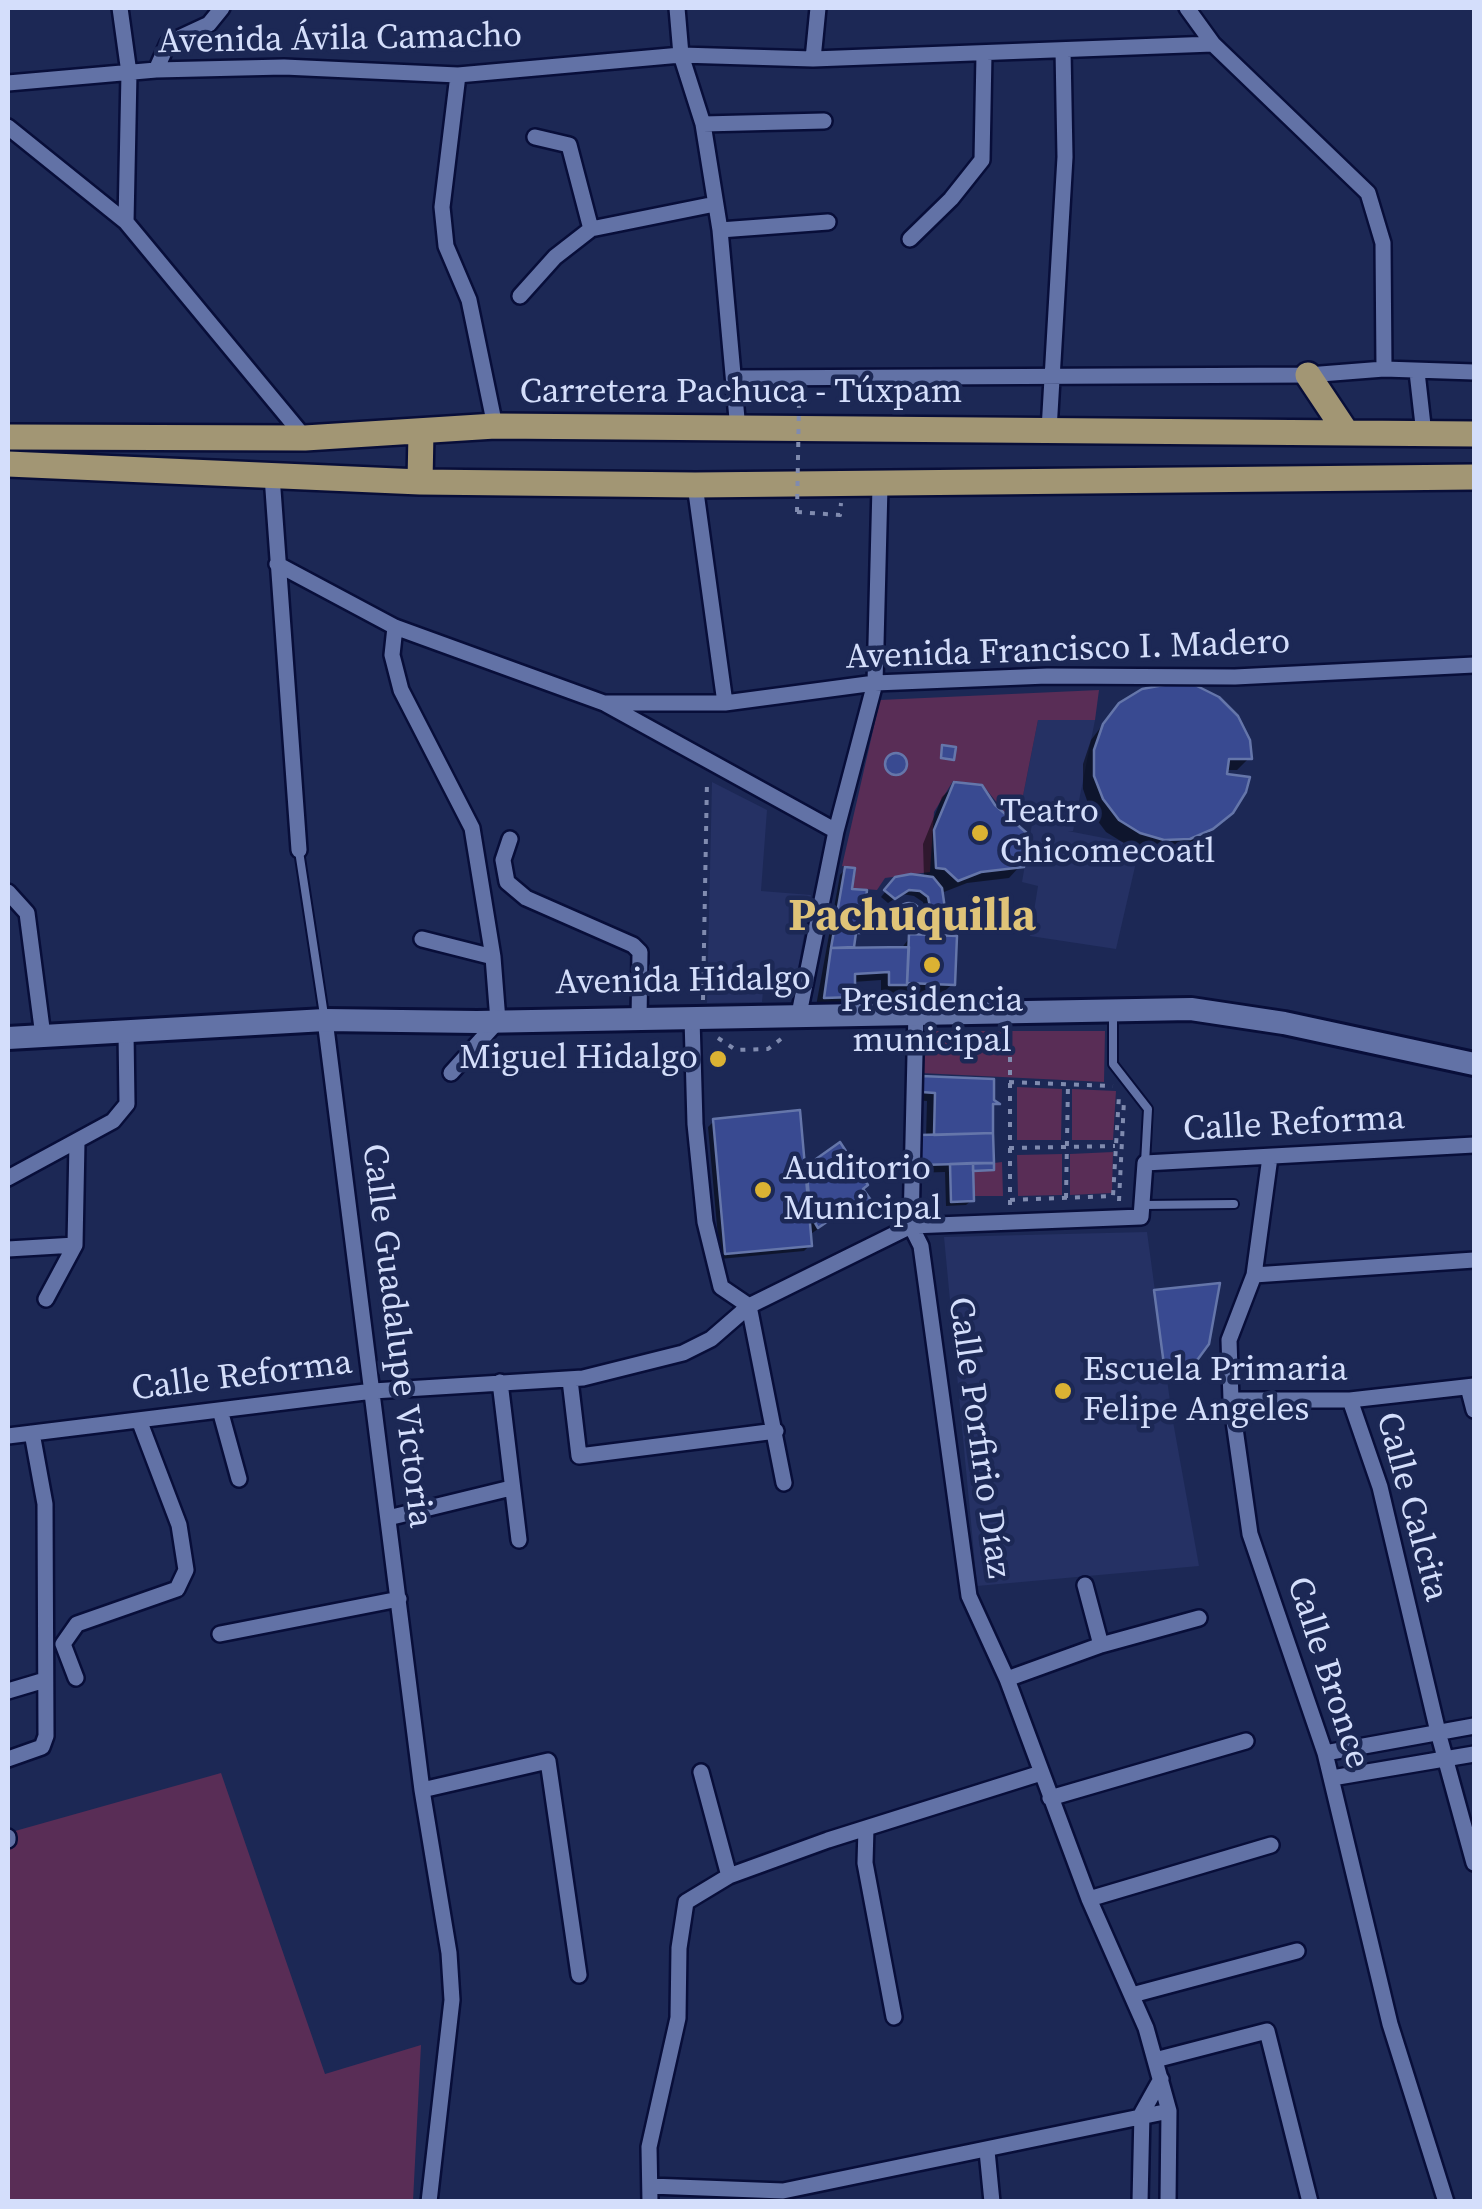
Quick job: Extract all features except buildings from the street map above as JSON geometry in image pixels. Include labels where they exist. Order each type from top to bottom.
[{"type":"main road","points":[[1308,375],[1346,432]]},
{"type":"main road","name":"Carretera Pachuca - Túxpam","points":[[8,437],[305,438],[495,426],[1474,434]]},
{"type":"main road","points":[[420,482],[421,432]]},
{"type":"main road","points":[[8,464],[420,482],[695,485],[1474,477]]},
{"type":"street","points":[[120,8],[129,73],[126,222]]},
{"type":"street","points":[[156,70],[168,44],[208,24],[222,8]]},
{"type":"street","points":[[677,8],[681,55],[704,124],[720,230],[738,430]]},
{"type":"street","points":[[814,59],[818,8]]},
{"type":"street","points":[[1187,8],[1192,21],[1213,44],[1368,194],[1383,243],[1384,369]]},
{"type":"street","name":"Avenida Ávila Camacho","points":[[8,83],[156,70],[284,67],[458,75],[681,55],[814,59],[1213,44]]},
{"type":"street","points":[[1049,430],[1066,157],[1063,50]]},
{"type":"street","points":[[910,239],[951,199],[982,160],[984,54]]},
{"type":"street","points":[[458,75],[442,207],[446,246],[469,300],[495,426]]},
{"type":"street","points":[[704,124],[824,121]]},
{"type":"street","points":[[8,127],[126,222],[305,438]]},
{"type":"street","points":[[534,138],[569,145],[591,229]]},
{"type":"street","points":[[520,296],[555,257],[591,229],[715,204]]},
{"type":"street","points":[[720,230],[828,222]]},
{"type":"street","points":[[736,378],[1308,375],[1384,369],[1474,372]]},
{"type":"street","points":[[1417,372],[1424,434]]},
{"type":"street","name":"Calle Guadalupe Victoria","points":[[272,476],[299,850]]},
{"type":"street","points":[[695,485],[725,703]]},
{"type":"street","points":[[799,1014],[836,830],[875,683],[880,486]]},
{"type":"street","points":[[277,564],[395,627],[604,703],[836,830]]},
{"type":"street","points":[[395,627],[392,655],[402,690],[472,828],[494,957],[498,1020],[451,1073]]},
{"type":"street","name":"Avenida Francisco I. Madero","points":[[604,703],[725,703],[875,683],[1047,676],[1235,677],[1474,664]]},
{"type":"street","points":[[510,839],[503,860],[508,882],[526,898],[599,929],[640,952],[640,1020]]},
{"type":"street","points":[[8,892],[27,913],[43,1036]]},
{"type":"street","points":[[422,939],[494,957]]},
{"type":"street","name":"Avenida Hidalgo","points":[[8,1038],[325,1020],[640,1020],[916,1011],[1191,1009],[1474,1064]]},
{"type":"street","name":"Calle Porfirio Díaz","points":[[916,1011],[912,1226],[921,1246],[969,1596],[1006,1679],[1155,2060],[1169,2111],[1168,2202]]},
{"type":"street","points":[[698,1018],[695,1124],[705,1222],[721,1287],[749,1306],[784,1483]]},
{"type":"street","name":"Calle Guadalupe Victoria","points":[[325,1020],[422,1790],[449,1953],[452,2000],[429,2202]]},
{"type":"street","points":[[8,1178],[113,1121],[127,1104],[126,1032]]},
{"type":"street","points":[[46,1299],[75,1246],[78,1142]]},
{"type":"street","name":"Calle Reforma","points":[[8,1436],[373,1391],[570,1380],[683,1354],[711,1339],[749,1306],[912,1226],[1141,1217],[1145,1163],[1474,1145]]},
{"type":"street","name":"Calle Bronce","points":[[1270,1157],[1254,1275],[1228,1340],[1231,1400],[1250,1534],[1325,1753],[1390,2024],[1446,2202]]},
{"type":"street","points":[[8,1249],[75,1246]]},
{"type":"street","points":[[1254,1275],[1474,1260]]},
{"type":"street","points":[[570,1380],[579,1456],[776,1431]]},
{"type":"street","points":[[500,1382],[510,1488],[520,1540]]},
{"type":"street","points":[[1231,1400],[1350,1400],[1471,1386],[1474,1410]]},
{"type":"street","name":"Calle Calcita","points":[[1350,1400],[1380,1487],[1438,1732],[1474,1862]]},
{"type":"street","points":[[220,1410],[239,1479]]},
{"type":"street","points":[[76,1678],[63,1644],[77,1624],[177,1589],[186,1570],[179,1525],[140,1420]]},
{"type":"street","points":[[8,1759],[42,1747],[46,1736],[45,1504],[32,1432]]},
{"type":"street","points":[[388,1518],[510,1488]]},
{"type":"street","points":[[1085,1585],[1102,1645]]},
{"type":"street","points":[[220,1634],[399,1599]]},
{"type":"street","points":[[1006,1679],[1102,1645],[1199,1618]]},
{"type":"street","points":[[8,1691],[45,1680]]},
{"type":"street","points":[[1325,1753],[1474,1726]]},
{"type":"street","points":[[1050,1798],[1246,1741]]},
{"type":"street","points":[[1332,1778],[1474,1754]]},
{"type":"street","points":[[422,1790],[548,1762],[579,1975]]},
{"type":"street","points":[[701,1772],[729,1876]]},
{"type":"street","points":[[1042,1773],[729,1876],[686,1902],[678,2018],[650,2147],[650,2194],[785,2196],[1142,2113],[1169,2111]]},
{"type":"street","points":[[866,1828],[865,1863],[894,2016]]},
{"type":"street","points":[[1090,1900],[1271,1845]]},
{"type":"street","points":[[1132,1996],[1297,1951]]},
{"type":"street","points":[[1155,2060],[1267,2032],[1310,2202]]},
{"type":"street","points":[[1140,2202],[1142,2113],[1160,2079]]},
{"type":"street","points":[[987,2151],[992,2202]]},
{"type":"lane","name":"Calle Guadalupe Victoria","points":[[299,850],[325,1020]]},
{"type":"lane","points":[[1114,1010],[1113,1064],[1148,1109],[1145,1163]]},
{"type":"lane","points":[[1142,1206],[1234,1204]]},
{"type":"path","points":[[799,404],[797,512],[840,515]]},
{"type":"path","points":[[698,1018],[707,760]]},
{"type":"path","points":[[1009,1082],[1119,1086],[1119,1202],[1010,1206],[1009,1082],[1010,1028]]},
{"type":"path","points":[[1010,1200],[1113,1196],[1124,1081],[1106,1080]]},
{"type":"path","points":[[1066,1198],[1068,1084]]},
{"type":"path","points":[[1010,1148],[1119,1146]]},
{"type":"shaded area","points":[[1099,690],[1095,720],[1038,720],[1018,821],[1010,819],[982,784],[953,781],[934,812],[930,872],[885,878],[877,890],[853,888],[856,869],[842,866],[880,700]]},
{"type":"shaded area","points":[[1038,720],[1095,720],[1073,831],[1068,831],[1140,845],[1116,949],[1030,936],[1038,886],[1022,882],[1032,824],[1018,821]]},
{"type":"shaded area","points":[[712,782],[767,810],[761,891],[811,895],[796,980],[764,980],[762,1002],[707,1003]]},
{"type":"shaded area","points":[[921,1031],[1105,1031],[1104,1082],[920,1073]]},
{"type":"shaded area","points":[[1017,1087],[1062,1089],[1061,1140],[1017,1140]]},
{"type":"shaded area","points":[[1072,1089],[1116,1091],[1113,1140],[1072,1140]]},
{"type":"shaded area","points":[[1113,1152],[1112,1193],[1070,1195],[1070,1154]]},
{"type":"shaded area","points":[[1062,1154],[1062,1195],[1018,1196],[1017,1155]]},
{"type":"shaded area","points":[[1002,1162],[1003,1196],[974,1196],[973,1171],[994,1170],[994,1163]]},
{"type":"shaded area","name":"Escuela Primaria Felipe Angeles","points":[[1147,1232],[1172,1416],[1199,1566],[977,1586],[944,1237]]},
{"type":"shaded area","points":[[221,1773],[325,2074],[421,2045],[413,2201],[8,2202],[8,1833]]},
{"type":"place","name":"Teatro Chicomecoatl","points":[[980,833]]},
{"type":"place","name":"Presidencia municipal","points":[[932,965]]},
{"type":"place","name":"Miguel Hidalgo","points":[[718,1059]]},
{"type":"place","name":"Auditorio Municipal","points":[[763,1190]]},
{"type":"place","name":"Escuela Primaria Felipe Angeles","points":[[1063,1391]]},
{"type":"district","name":"Pachuquilla","points":[[912,918]]}]
